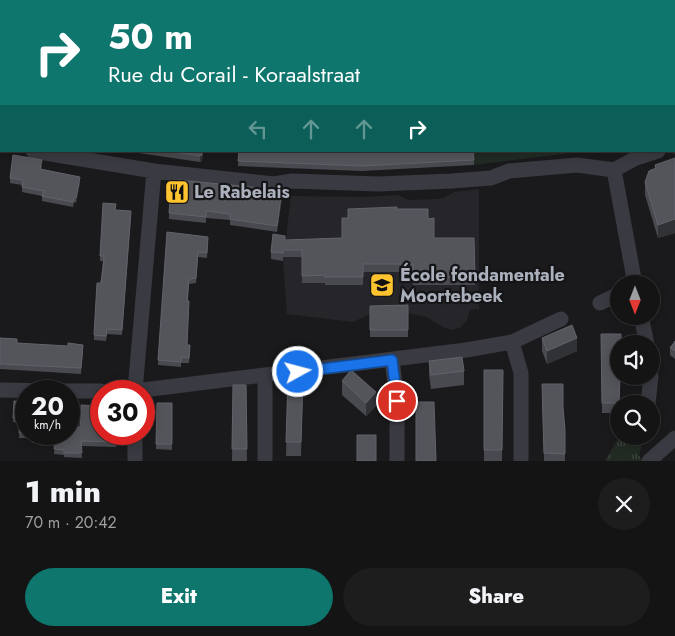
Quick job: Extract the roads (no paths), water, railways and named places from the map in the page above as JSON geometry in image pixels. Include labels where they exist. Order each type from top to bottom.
[{"type":"street","points":[[40,152],[154,171],[274,184],[292,181],[378,184],[452,181],[490,178],[509,171],[577,166],[614,170],[634,159],[655,152]]},
{"type":"street","points":[[614,170],[634,275]]},
{"type":"street","points":[[136,380],[154,171]]},
{"type":"street","points":[[600,304],[610,299]]},
{"type":"street","points":[[155,389],[392,360],[512,342],[561,319]]},
{"type":"street","points":[[512,342],[521,373],[521,461]]},
{"type":"street","points":[[392,360],[397,401],[397,461]]},
{"type":"street","points":[[265,376],[265,461]]},
{"type":"street","points":[[0,390],[15,390]]},
{"type":"street","points":[[649,461],[675,438]]},
{"type":"street","points":[[135,445],[135,461]]},
{"type":"place","name":"Le Rabelais","points":[[177,192]]},
{"type":"place","name":"École fondamentale Moortebeek","points":[[382,285]]}]
